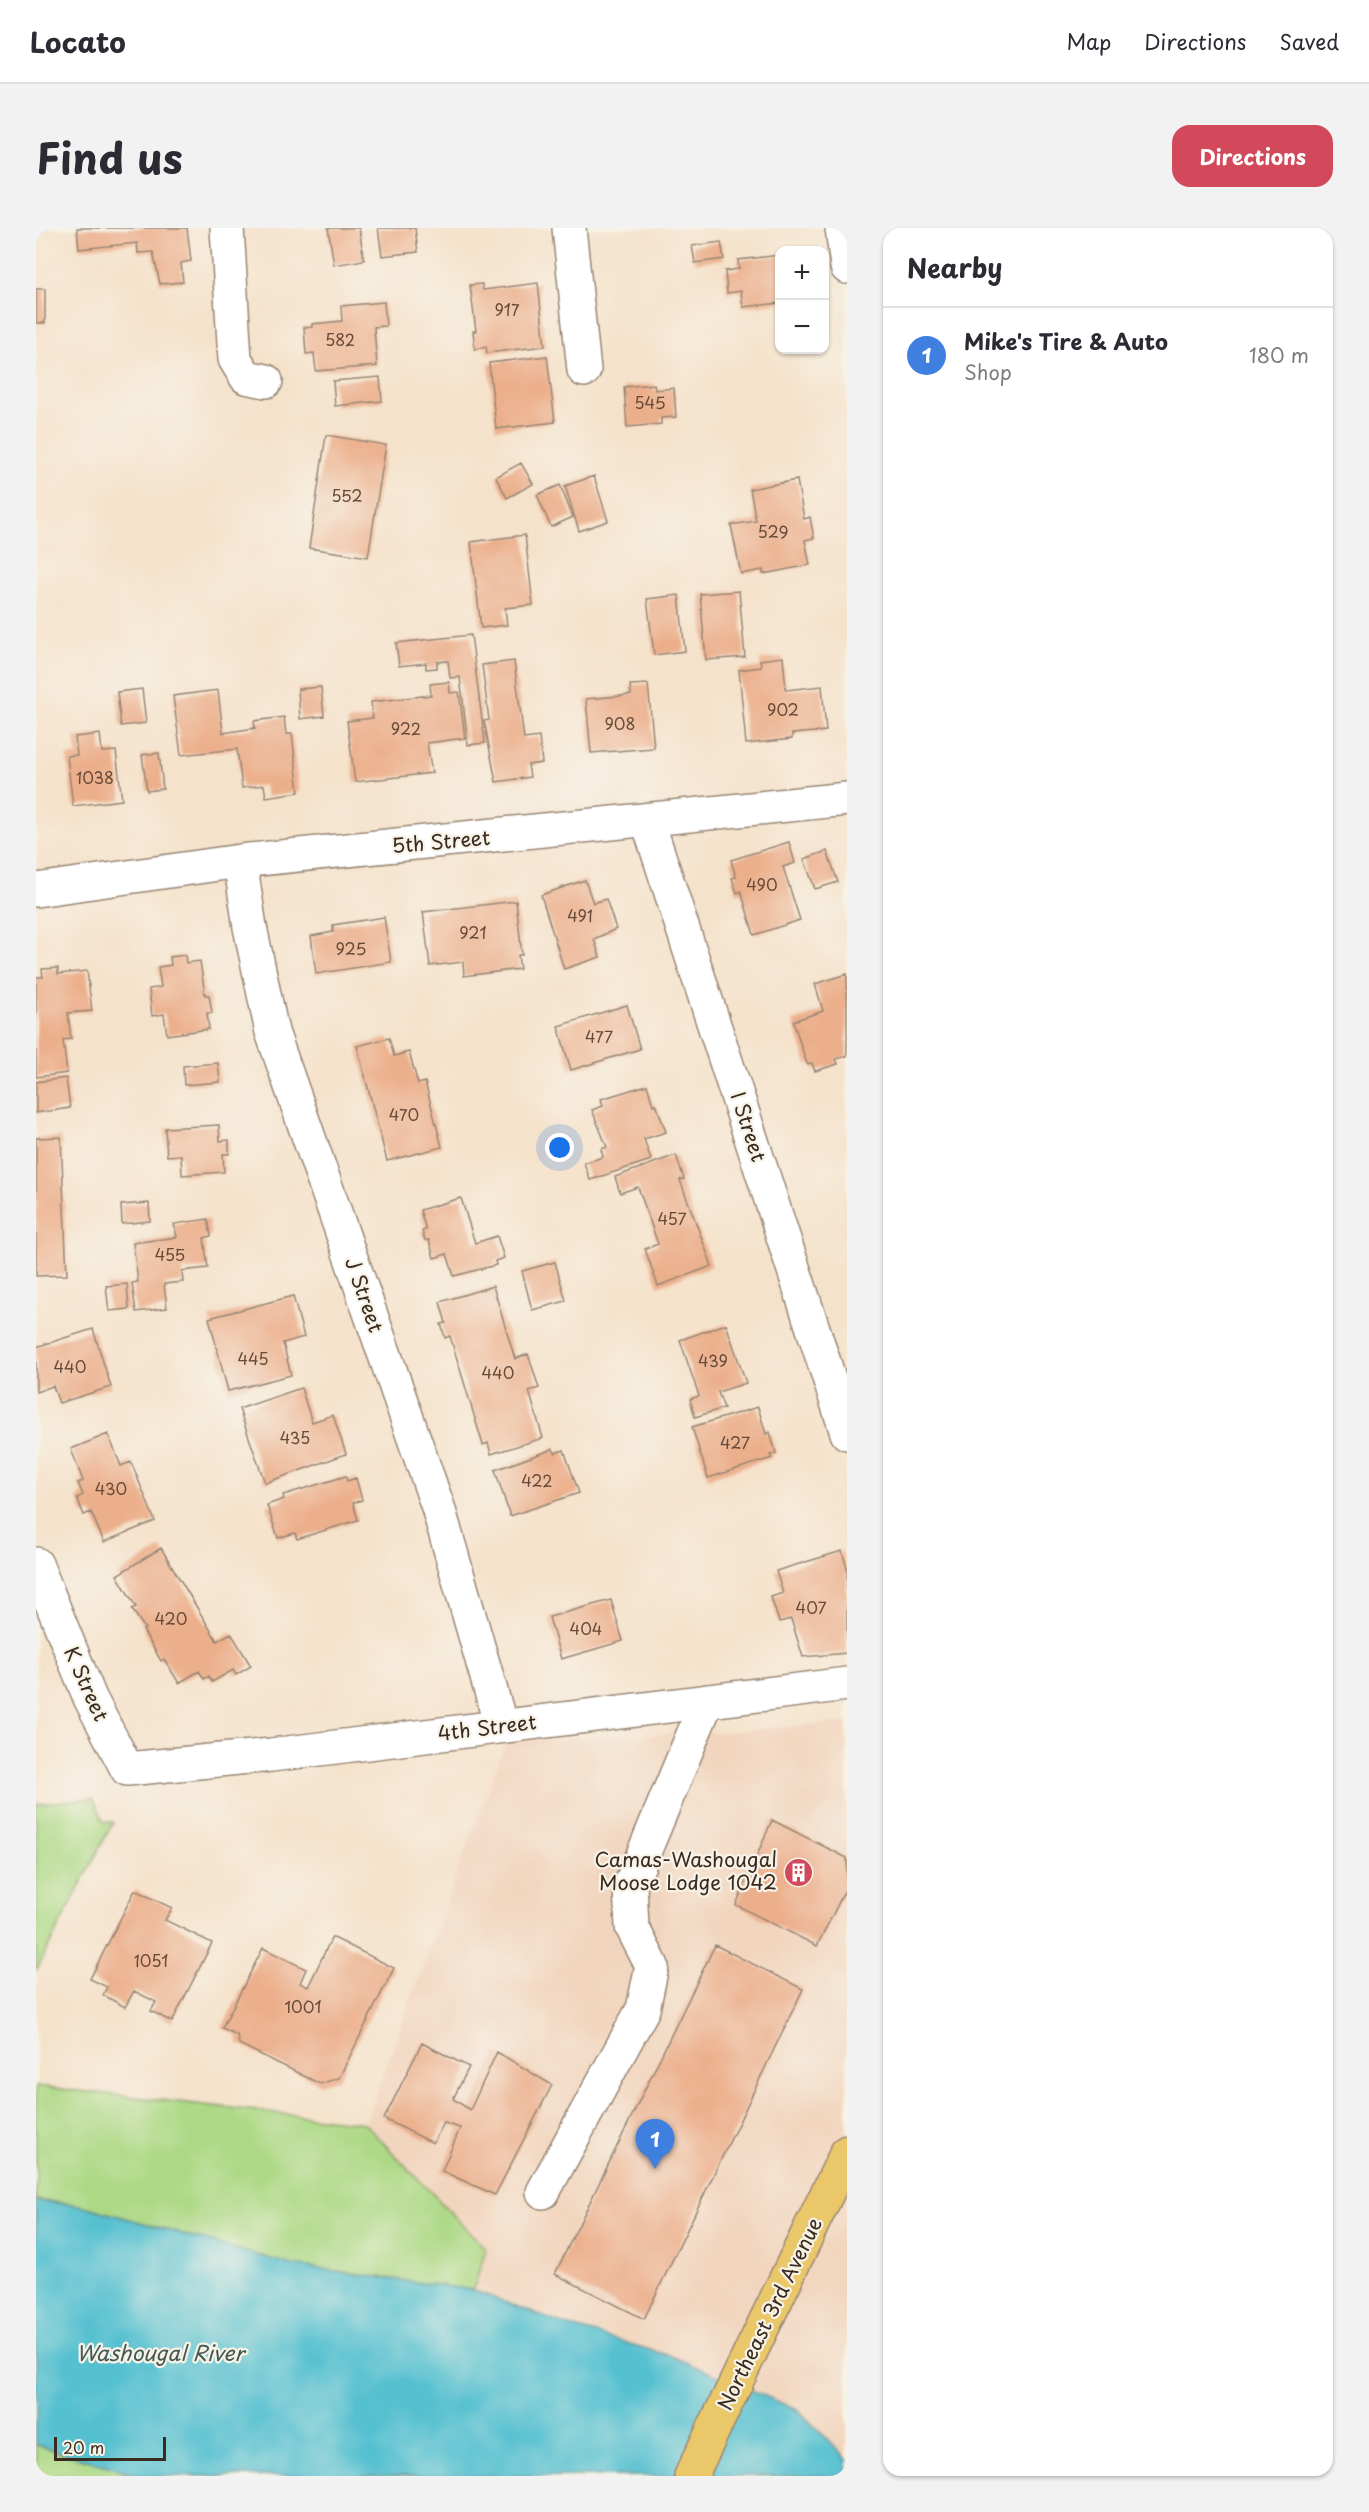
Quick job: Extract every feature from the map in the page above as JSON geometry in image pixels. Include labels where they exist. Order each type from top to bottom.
[{"type":"main road","name":"Northeast 3rd Avenue","points":[[691,2476],[847,2152]]},
{"type":"street","points":[[227,228],[235,359],[246,377],[266,381]]},
{"type":"street","points":[[569,228],[584,370]]},
{"type":"street","points":[[842,228],[847,267]]},
{"type":"street","name":"5th Street","points":[[36,890],[240,861],[648,822],[847,800]]},
{"type":"street","name":"I Street","points":[[648,822],[847,1432]]},
{"type":"street","name":"J Street","points":[[240,861],[250,927],[272,1032],[438,1507],[501,1726]]},
{"type":"street","name":"K Street","points":[[36,1564],[90,1698],[128,1769]]},
{"type":"street","name":"4th Street","points":[[128,1769],[847,1684]]},
{"type":"street","points":[[543,2192],[643,2009],[652,1966],[632,1928],[630,1886],[707,1701]]},
{"type":"shaded area","points":[[847,1722],[847,2459],[798,2410],[671,2356],[473,2290],[486,2249],[365,2123],[506,1741],[728,1732]]},
{"type":"green space","points":[[93,1798],[104,1822],[113,1822],[36,1971],[36,1804]]},
{"type":"green space","points":[[36,2086],[364,2123],[486,2249],[473,2290],[292,2265],[80,2205],[36,2200]]},
{"type":"green space","points":[[36,2445],[142,2476],[36,2476]]},
{"type":"water","name":"Washougal River","points":[[36,2201],[80,2205],[292,2265],[473,2290],[566,2325],[671,2356],[798,2410],[847,2459],[847,2476],[142,2476],[36,2445]]},
{"type":"building","points":[[77,228],[187,228],[191,261],[181,263],[183,282],[160,284],[153,252],[138,253],[137,243],[79,249]]},
{"type":"building","points":[[328,228],[359,228],[364,260],[334,265]]},
{"type":"building","points":[[378,228],[415,228],[418,252],[382,256]]},
{"type":"building","points":[[721,242],[724,259],[695,263],[692,246]]},
{"type":"building","points":[[775,256],[775,304],[743,307],[741,291],[727,293],[725,271],[739,269],[738,260]]},
{"type":"building","points":[[538,283],[545,346],[487,353],[486,347],[475,349],[473,331],[476,331],[470,285],[482,284],[483,290]]},
{"type":"building","points":[[36,289],[45,289],[45,323],[36,323]]},
{"type":"building","points":[[384,302],[386,326],[374,327],[377,366],[316,371],[314,353],[306,354],[304,327],[342,321],[341,306]]},
{"type":"building","points":[[547,356],[555,422],[496,429],[489,363]]},
{"type":"building","points":[[380,377],[382,401],[335,406],[333,381]]},
{"type":"building","points":[[654,384],[655,390],[674,388],[676,417],[661,418],[661,424],[627,427],[624,387]]},
{"type":"building","points":[[326,435],[386,445],[368,557],[309,548]]},
{"type":"building","points":[[521,463],[533,484],[507,498],[496,477]]},
{"type":"building","points":[[594,476],[608,521],[579,531],[565,486]]},
{"type":"building","points":[[797,480],[804,519],[810,517],[814,538],[805,540],[810,565],[763,574],[763,570],[741,574],[731,525],[756,521],[750,489]]},
{"type":"building","points":[[560,485],[573,517],[551,527],[537,495]]},
{"type":"building","points":[[525,535],[533,605],[505,608],[507,625],[481,628],[471,542]]},
{"type":"building","points":[[739,591],[745,657],[706,660],[700,594]]},
{"type":"building","points":[[679,595],[685,651],[654,655],[647,599]]},
{"type":"building","points":[[471,635],[485,743],[468,745],[460,677],[450,678],[448,661],[437,662],[437,668],[426,669],[426,663],[399,666],[396,643]]},
{"type":"building","points":[[783,657],[786,690],[822,686],[826,731],[792,734],[792,739],[746,744],[739,670],[761,667],[760,660]]},
{"type":"building","points":[[514,661],[524,739],[539,737],[542,763],[528,765],[530,777],[496,782],[484,721],[489,720],[482,665]]},
{"type":"building","points":[[449,682],[450,693],[459,692],[465,738],[427,743],[432,773],[355,782],[347,721],[373,718],[371,702],[431,695],[430,684]]},
{"type":"building","points":[[648,684],[654,748],[591,753],[586,699],[631,695],[630,685]]},
{"type":"building","points":[[321,687],[324,716],[300,719],[298,689]]},
{"type":"building","points":[[142,689],[146,723],[121,726],[117,692]]},
{"type":"building","points":[[218,690],[223,733],[255,728],[254,721],[284,717],[286,734],[292,734],[299,792],[266,797],[264,785],[242,788],[237,749],[181,755],[173,696]]},
{"type":"building","points":[[100,734],[102,752],[116,751],[122,800],[73,806],[67,756],[77,755],[75,737]]},
{"type":"building","points":[[159,753],[163,789],[147,791],[142,755]]},
{"type":"building","points":[[789,842],[795,863],[783,867],[800,920],[754,935],[741,891],[737,893],[732,878],[736,877],[731,860]]},
{"type":"building","points":[[827,851],[838,882],[815,889],[804,859]]},
{"type":"building","points":[[585,880],[593,903],[606,899],[616,929],[594,939],[600,957],[564,969],[541,895]]},
{"type":"building","points":[[516,901],[522,955],[518,955],[520,969],[464,976],[463,962],[430,966],[423,912]]},
{"type":"building","points":[[384,917],[391,962],[316,974],[311,936],[333,932],[333,925]]},
{"type":"building","points":[[185,955],[186,963],[200,961],[205,995],[209,995],[212,1013],[207,1013],[209,1029],[167,1035],[164,1014],[152,1016],[149,989],[161,987],[158,967],[171,965],[170,957]]},
{"type":"building","points":[[58,968],[58,974],[87,971],[92,1011],[68,1013],[71,1039],[63,1040],[67,1073],[36,1077],[36,977],[43,977],[42,969]]},
{"type":"building","points":[[847,974],[847,1056],[836,1059],[838,1064],[815,1071],[812,1063],[807,1064],[793,1021],[823,1011],[815,984]]},
{"type":"building","points":[[627,1005],[640,1049],[571,1070],[558,1026]]},
{"type":"building","points":[[389,1038],[394,1056],[409,1052],[418,1084],[425,1082],[442,1147],[387,1161],[357,1046]]},
{"type":"building","points":[[218,1063],[220,1082],[184,1085],[183,1066]]},
{"type":"building","points":[[66,1078],[70,1108],[36,1113],[36,1082]]},
{"type":"building","points":[[647,1085],[653,1105],[656,1104],[666,1132],[644,1139],[651,1160],[590,1180],[584,1163],[603,1157],[601,1149],[607,1147],[592,1110],[603,1106],[601,1099]]},
{"type":"building","points":[[219,1125],[220,1141],[229,1140],[229,1154],[223,1154],[224,1172],[182,1175],[181,1155],[167,1156],[165,1128]]},
{"type":"building","points":[[61,1137],[67,1275],[36,1276],[36,1138]]},
{"type":"building","points":[[676,1155],[684,1179],[680,1180],[712,1266],[658,1286],[645,1249],[658,1244],[638,1187],[620,1193],[615,1177]]},
{"type":"building","points":[[461,1198],[475,1243],[497,1236],[504,1258],[495,1261],[496,1265],[454,1276],[447,1254],[434,1258],[429,1240],[425,1240],[422,1231],[426,1230],[420,1210]]},
{"type":"building","points":[[149,1203],[150,1221],[122,1224],[121,1205]]},
{"type":"building","points":[[208,1219],[211,1236],[204,1238],[208,1268],[182,1271],[183,1282],[164,1284],[167,1308],[136,1312],[132,1283],[138,1282],[133,1243],[177,1237],[174,1224]]},
{"type":"building","points":[[555,1262],[566,1301],[532,1310],[522,1271]]},
{"type":"building","points":[[127,1284],[129,1309],[109,1311],[106,1286]]},
{"type":"building","points":[[493,1286],[515,1359],[528,1354],[539,1388],[529,1391],[543,1438],[491,1454],[488,1443],[483,1445],[450,1336],[445,1338],[441,1324],[446,1323],[440,1302]]},
{"type":"building","points":[[293,1296],[304,1337],[283,1343],[291,1375],[228,1391],[209,1318]]},
{"type":"building","points":[[726,1324],[746,1383],[718,1392],[724,1408],[695,1417],[690,1399],[699,1396],[680,1340]]},
{"type":"building","points":[[93,1329],[111,1387],[59,1403],[53,1386],[36,1392],[36,1347]]},
{"type":"building","points":[[301,1388],[312,1422],[333,1415],[346,1454],[265,1483],[239,1409]]},
{"type":"building","points":[[758,1407],[766,1434],[770,1432],[776,1453],[770,1455],[772,1458],[708,1478],[692,1427]]},
{"type":"building","points":[[108,1434],[121,1466],[131,1462],[155,1521],[104,1542],[91,1512],[84,1515],[77,1498],[83,1495],[78,1483],[83,1481],[71,1449]]},
{"type":"building","points":[[553,1449],[555,1453],[564,1450],[579,1493],[510,1516],[495,1470]]},
{"type":"building","points":[[346,1476],[347,1481],[356,1478],[362,1500],[353,1503],[358,1520],[297,1539],[295,1533],[278,1538],[267,1505],[284,1499],[283,1495]]},
{"type":"building","points":[[161,1548],[217,1641],[231,1633],[251,1666],[236,1675],[233,1670],[212,1682],[209,1676],[204,1679],[199,1671],[179,1683],[164,1659],[161,1661],[132,1609],[136,1607],[117,1575]]},
{"type":"building","points":[[842,1551],[847,1568],[847,1653],[803,1657],[791,1619],[779,1622],[771,1597],[783,1593],[776,1571]]},
{"type":"building","points":[[611,1600],[623,1641],[561,1659],[549,1617]]},
{"type":"building","name":"Camas-Washougal Moose Lodge 1042","points":[[772,1820],[847,1858],[847,1886],[817,1946],[736,1905]]},
{"type":"building","points":[[135,1890],[172,1908],[165,1920],[212,1943],[172,2022],[151,2011],[156,2002],[134,1991],[125,2007],[103,1995],[107,1987],[90,1979]]},
{"type":"building","points":[[332,1937],[394,1968],[339,2078],[320,2084],[239,2044],[237,2035],[222,2028],[263,1948],[306,1969],[300,1983],[308,1987]]},
{"type":"building","points":[[715,1945],[803,1989],[644,2319],[555,2274]]},
{"type":"building","points":[[422,2043],[469,2067],[453,2099],[470,2110],[497,2052],[552,2085],[495,2195],[442,2171],[460,2128],[444,2123],[433,2143],[384,2119]]},
{"type":"place","name":"Camas-Washougal Moose Lodge 1042","points":[[798,1872]]},
{"type":"place","name":"Mike's Tire & Auto","points":[[655,2169]]}]
